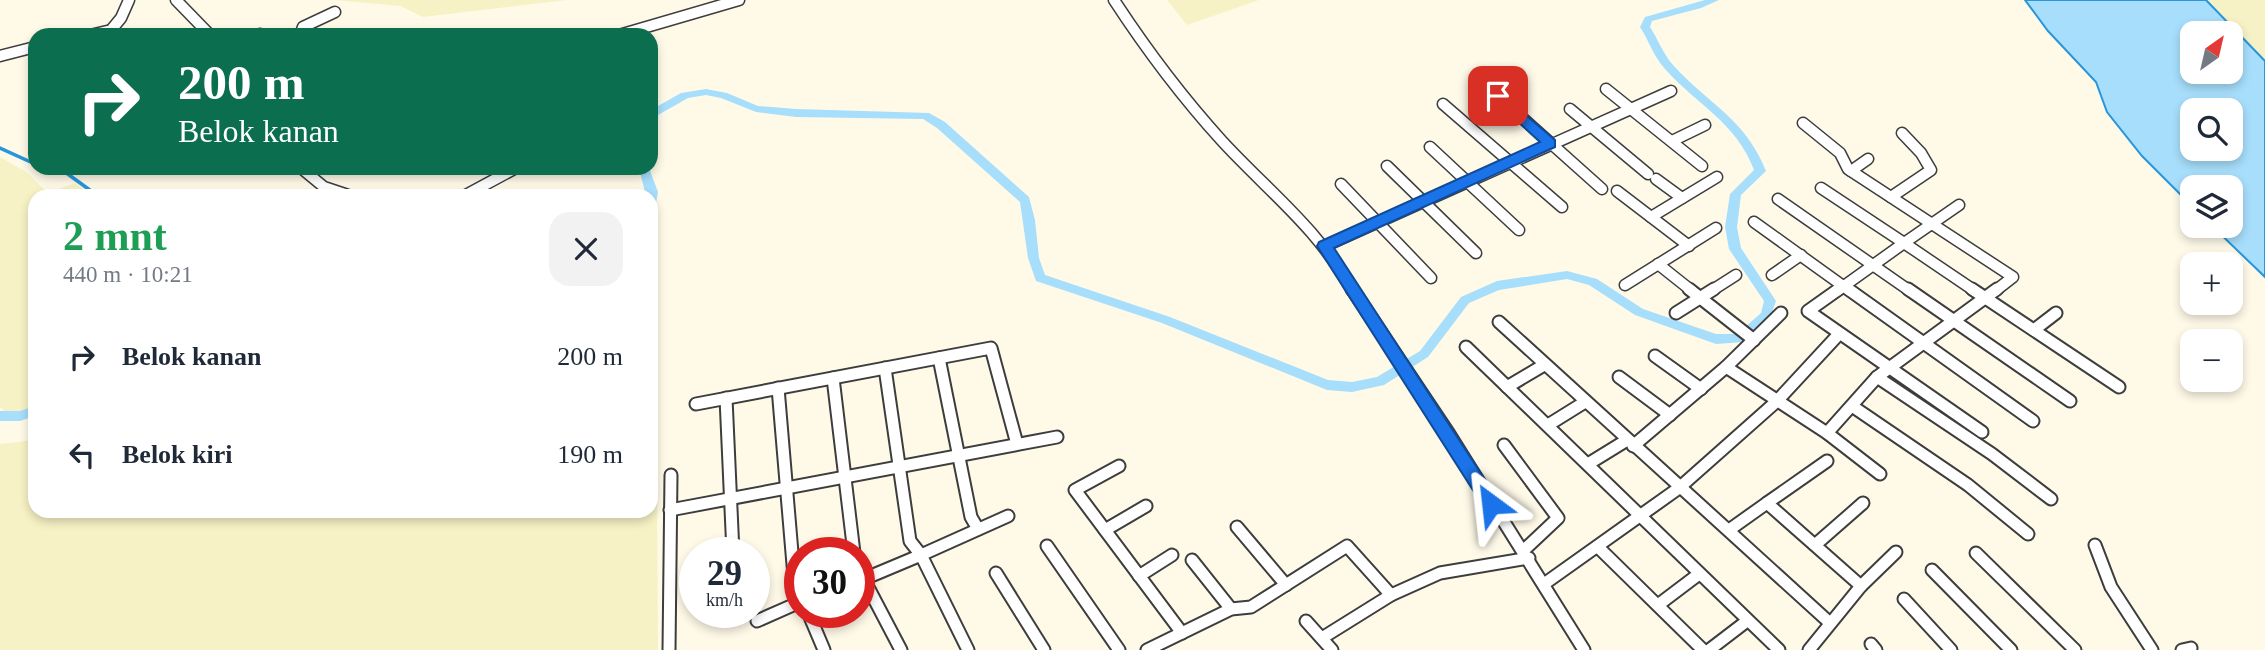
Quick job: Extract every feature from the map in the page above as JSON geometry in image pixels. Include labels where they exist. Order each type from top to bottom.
[{"type":"street","points":[[112,28],[121,18],[129,0]]},
{"type":"street","points":[[176,0],[203,28]]},
{"type":"street","points":[[643,28],[739,0]]},
{"type":"street","points":[[1114,0],[1136,34],[1222,141],[1325,246],[1411,382],[1526,554],[1584,650]]},
{"type":"street","points":[[303,28],[335,12]]},
{"type":"street","points":[[0,56],[28,49]]},
{"type":"street","points":[[1606,89],[1702,166]]},
{"type":"street","points":[[1325,246],[1671,91]]},
{"type":"street","points":[[1498,96],[1602,189]]},
{"type":"street","points":[[1443,104],[1562,207]]},
{"type":"street","points":[[1570,109],[1682,198]]},
{"type":"street","points":[[1803,123],[1840,153],[1851,171],[2013,277],[1884,373],[1827,433]]},
{"type":"street","points":[[1672,141],[1705,125]]},
{"type":"street","points":[[1891,197],[1931,170],[1921,153],[1902,133]]},
{"type":"street","points":[[1430,146],[1519,230]]},
{"type":"street","points":[[1851,171],[1868,159]]},
{"type":"street","points":[[1387,166],[1476,253]]},
{"type":"street","points":[[309,175],[330,189]]},
{"type":"street","points":[[482,189],[505,175]]},
{"type":"street","points":[[1651,217],[1717,177]]},
{"type":"street","points":[[1341,184],[1431,278]]},
{"type":"street","points":[[1821,188],[2119,387]]},
{"type":"street","points":[[1617,191],[1689,246]]},
{"type":"street","points":[[1778,199],[2070,401]]},
{"type":"street","points":[[1959,205],[1808,312],[1835,338],[2051,499]]},
{"type":"street","points":[[1754,222],[2033,421]]},
{"type":"street","points":[[1625,285],[1716,228]]},
{"type":"street","points":[[1772,275],[1801,255]]},
{"type":"street","points":[[1658,264],[1752,338]]},
{"type":"street","points":[[1676,313],[1736,275]]},
{"type":"street","points":[[1588,464],[1630,443],[1670,415],[1726,367],[1752,338],[1782,313]]},
{"type":"street","points":[[2034,330],[2056,313]]},
{"type":"street","points":[[1499,322],[1830,623]]},
{"type":"street","points":[[1544,584],[1599,548],[1679,488],[1777,401],[1835,338]]},
{"type":"street","points":[[1466,347],[1588,464],[1639,518],[1779,650]]},
{"type":"street","points":[[696,404],[991,348],[1017,444]]},
{"type":"street","points":[[1655,356],[1700,389]]},
{"type":"street","points":[[939,358],[971,517],[978,529]]},
{"type":"street","points":[[1507,387],[1544,365]]},
{"type":"street","points":[[1726,367],[1827,433],[1880,474]]},
{"type":"street","points":[[885,368],[910,541],[921,555],[968,650]]},
{"type":"street","points":[[1884,373],[1982,432]]},
{"type":"street","points":[[1619,377],[1670,415]]},
{"type":"street","points":[[833,378],[852,537]]},
{"type":"street","points":[[778,388],[790,537]]},
{"type":"street","points":[[726,398],[732,537]]},
{"type":"street","points":[[1548,425],[1585,402]]},
{"type":"street","points":[[1852,406],[1968,485],[2028,534]]},
{"type":"street","points":[[670,510],[1057,437]]},
{"type":"street","points":[[1322,638],[1391,595],[1440,573],[1526,554],[1558,518],[1504,445]]},
{"type":"street","points":[[1729,530],[1827,460]]},
{"type":"street","points":[[1119,466],[1075,490],[1182,634]]},
{"type":"street","points":[[669,650],[671,475]]},
{"type":"street","points":[[1768,503],[1861,586]]},
{"type":"street","points":[[1815,545],[1863,503]]},
{"type":"street","points":[[1105,530],[1146,506]]},
{"type":"street","points":[[875,572],[921,555],[1008,516]]},
{"type":"street","points":[[1237,527],[1286,585]]},
{"type":"street","points":[[2095,545],[2111,587],[2152,650]]},
{"type":"street","points":[[1047,546],[1119,650]]},
{"type":"street","points":[[1147,650],[1231,609],[1251,607],[1347,546],[1391,595]]},
{"type":"street","points":[[1599,548],[1703,650]]},
{"type":"street","points":[[1809,650],[1861,586],[1896,552]]},
{"type":"street","points":[[1976,553],[2074,650]]},
{"type":"street","points":[[1139,576],[1172,555]]},
{"type":"street","points":[[1192,560],[1231,609]]},
{"type":"street","points":[[1932,570],[2011,650]]},
{"type":"street","points":[[996,573],[1044,650]]},
{"type":"street","points":[[1658,606],[1699,574]]},
{"type":"street","points":[[1904,599],[1951,650]]},
{"type":"street","points":[[875,603],[901,650]]},
{"type":"street","points":[[1306,621],[1332,650]]},
{"type":"street","points":[[1709,650],[1748,621]]},
{"type":"street","points":[[815,628],[824,650]]},
{"type":"shaded area","points":[[334,0],[567,0],[423,17],[400,6]]},
{"type":"shaded area","points":[[1167,0],[1259,0],[1187,25]]},
{"type":"shaded area","points":[[2206,0],[2265,0],[2265,61],[2244,40],[2244,21],[2226,21]]},
{"type":"shaded area","points":[[0,157],[25,171],[44,189],[28,189],[28,414],[8,415],[0,407]]},
{"type":"shaded area","points":[[75,183],[84,189],[59,189]]},
{"type":"shaded area","points":[[28,441],[28,518],[657,518],[658,650],[0,650],[0,444]]},
{"type":"water","points":[[2025,0],[2206,0],[2226,21],[2180,21],[2180,84],[2244,84],[2244,39],[2265,61],[2265,277],[2243,256],[2243,252],[2239,252],[2224,238],[2243,238],[2243,175],[2180,175],[2180,194],[2142,156],[2107,112],[2096,82],[2048,31]]},
{"type":"waterway","points":[[658,111],[685,95],[706,92],[723,95],[756,109],[796,113],[925,116],[941,125],[1025,200],[1033,258],[1040,278],[1166,320],[1327,385],[1352,387],[1380,381],[1424,354],[1465,300],[1497,286],[1567,275],[1593,282],[1639,312],[1716,339],[1740,339],[1766,315],[1770,301],[1735,249],[1731,227],[1736,194],[1760,171],[1754,155],[1734,127],[1667,64],[1645,27],[1648,19],[1714,0]]},
{"type":"waterway","points":[[0,148],[28,161]]},
{"type":"waterway","points":[[69,175],[88,189]]},
{"type":"waterway","points":[[646,175],[651,189]]},
{"type":"waterway","points":[[0,416],[28,413]]},
{"type":"route","points":[[1491,504],[1449,434],[1396,359],[1325,246],[1550,143],[1498,96]]}]
